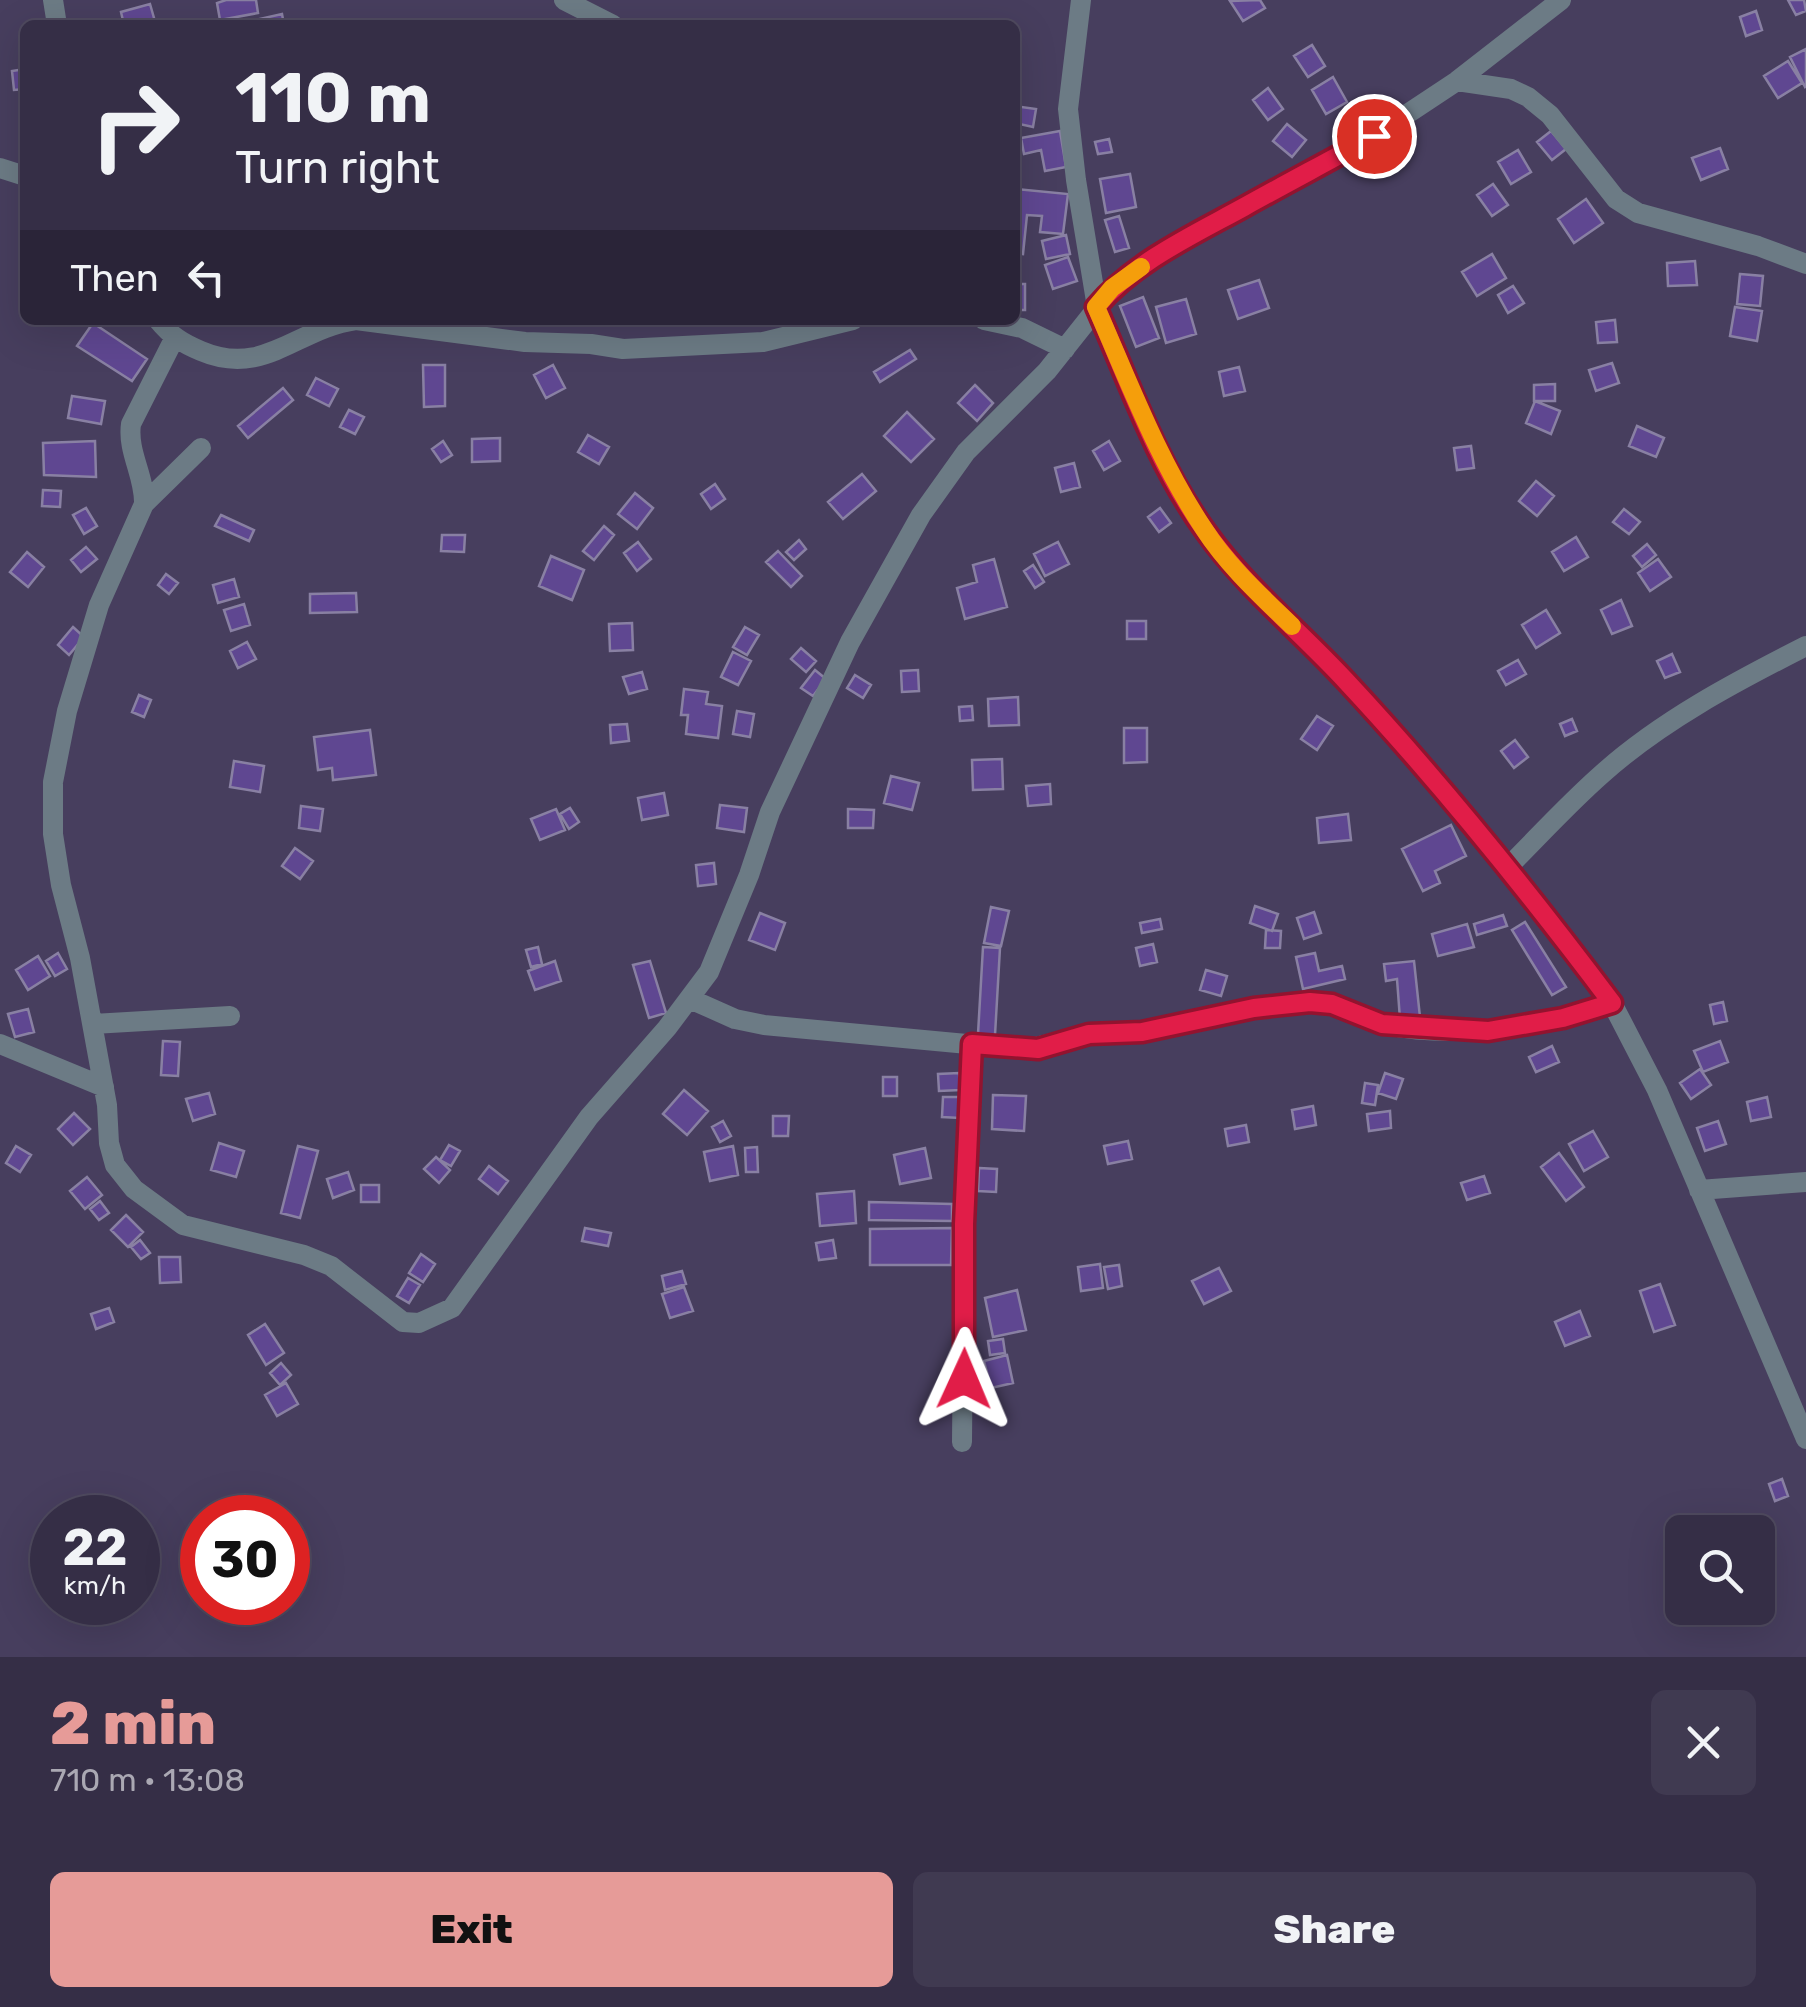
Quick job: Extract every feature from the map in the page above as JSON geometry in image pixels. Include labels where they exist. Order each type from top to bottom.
[{"type":"street","points":[[564,0],[603,20]]},
{"type":"street","points":[[1080,0],[1068,109],[1096,307],[1157,448],[1205,531],[1245,579],[1344,678],[1424,766],[1508,867],[1612,1003],[1657,1090],[1806,1439]]},
{"type":"street","points":[[174,340],[131,424],[130,435],[145,488],[144,504],[100,605],[67,711],[53,782],[61,886],[93,1024],[104,1087],[108,1144],[115,1165],[134,1189],[182,1224],[304,1255],[331,1266],[403,1322],[418,1323],[452,1308],[590,1117],[709,972],[770,812],[850,642],[921,515],[966,452],[1065,348],[1112,288],[1135,270],[1374,136],[1562,0]]},
{"type":"street","points":[[1456,80],[1528,97],[1550,115],[1616,198],[1638,214],[1758,246],[1806,264]]},
{"type":"street","points":[[162,325],[174,340],[217,358],[237,361],[256,359],[333,325]]},
{"type":"street","points":[[394,325],[525,342],[623,349],[764,342],[833,325]]},
{"type":"street","points":[[1008,325],[1065,348]]},
{"type":"street","points":[[144,504],[201,448]]},
{"type":"street","points":[[1508,867],[1603,773],[1659,730],[1738,681],[1806,646]]},
{"type":"street","points":[[690,999],[736,1019],[764,1024],[1038,1049],[1089,1034],[1142,1032],[1254,1008],[1310,1002],[1332,1004],[1382,1024],[1488,1031],[1563,1018],[1612,1003]]},
{"type":"street","points":[[93,1024],[230,1016]]},
{"type":"street","points":[[0,1044],[104,1087]]},
{"type":"street","points":[[962,1442],[964,1224],[972,1044]]},
{"type":"street","points":[[1699,1190],[1806,1182]]},
{"type":"building","points":[[256,0],[258,13],[220,20],[217,3]]},
{"type":"building","points":[[1260,0],[1265,8],[1243,21],[1230,1]]},
{"type":"building","points":[[1788,0],[1804,0],[1806,11],[1796,15]]},
{"type":"building","points":[[150,4],[155,20],[123,20],[121,12]]},
{"type":"building","points":[[1756,11],[1762,30],[1746,36],[1740,17]]},
{"type":"building","points":[[282,14],[283,20],[255,20]]},
{"type":"building","points":[[1312,45],[1325,66],[1308,77],[1294,56]]},
{"type":"building","points":[[1806,49],[1806,86],[1805,87],[1790,57]]},
{"type":"building","points":[[1788,61],[1802,83],[1778,98],[1764,76]]},
{"type":"building","points":[[20,70],[20,89],[14,90],[12,71]]},
{"type":"building","points":[[1333,77],[1347,102],[1326,114],[1312,90]]},
{"type":"building","points":[[1268,88],[1283,109],[1268,120],[1253,100]]},
{"type":"building","points":[[1020,107],[1036,109],[1033,127],[1020,124]]},
{"type":"building","points":[[1287,124],[1306,140],[1292,157],[1273,141]]},
{"type":"building","points":[[1060,131],[1066,167],[1045,171],[1041,150],[1024,154],[1021,138]]},
{"type":"building","points":[[1551,131],[1566,149],[1552,160],[1537,142]]},
{"type":"building","points":[[1109,139],[1112,152],[1098,154],[1095,142]]},
{"type":"building","points":[[1720,148],[1728,169],[1701,180],[1692,158]]},
{"type":"building","points":[[1518,150],[1531,172],[1511,184],[1498,162]]},
{"type":"building","points":[[1130,174],[1136,207],[1106,213],[1100,179]]},
{"type":"building","points":[[1493,184],[1508,205],[1492,216],[1477,195]]},
{"type":"building","points":[[1020,189],[1068,194],[1063,234],[1040,232],[1042,216],[1027,215],[1023,254]]},
{"type":"building","points":[[1586,199],[1603,223],[1574,243],[1558,219]]},
{"type":"building","points":[[1119,216],[1129,248],[1115,252],[1105,220]]},
{"type":"building","points":[[1066,235],[1070,254],[1046,259],[1042,241]]},
{"type":"building","points":[[1492,254],[1506,278],[1477,296],[1462,272]]},
{"type":"building","points":[[1068,257],[1077,281],[1053,289],[1045,265]]},
{"type":"building","points":[[1695,261],[1697,285],[1668,286],[1667,263]]},
{"type":"building","points":[[1740,274],[1763,276],[1760,306],[1737,304]]},
{"type":"building","points":[[1259,280],[1269,308],[1238,319],[1228,290]]},
{"type":"building","points":[[1020,284],[1025,284],[1025,310],[1020,310]]},
{"type":"building","points":[[1513,286],[1524,303],[1508,313],[1498,295]]},
{"type":"building","points":[[1143,297],[1159,338],[1136,347],[1120,306]]},
{"type":"building","points":[[1186,299],[1196,334],[1166,343],[1156,307]]},
{"type":"building","points":[[1735,307],[1762,311],[1757,341],[1730,336]]},
{"type":"building","points":[[1615,320],[1617,342],[1598,343],[1596,322]]},
{"type":"building","points":[[92,325],[96,325],[147,359],[132,381],[77,346]]},
{"type":"building","points":[[910,350],[916,359],[880,382],[874,372]]},
{"type":"building","points":[[1612,363],[1619,383],[1596,391],[1589,370]]},
{"type":"building","points":[[423,365],[445,365],[445,406],[424,407]]},
{"type":"building","points":[[553,365],[565,388],[546,398],[534,375]]},
{"type":"building","points":[[1239,367],[1245,391],[1224,396],[1219,372]]},
{"type":"building","points":[[316,378],[338,389],[329,406],[307,395]]},
{"type":"building","points":[[1555,384],[1555,401],[1534,401],[1534,385]]},
{"type":"building","points":[[975,385],[993,403],[977,421],[958,403]]},
{"type":"building","points":[[283,388],[293,400],[248,438],[238,426]]},
{"type":"building","points":[[72,396],[105,401],[101,424],[68,418]]},
{"type":"building","points":[[1535,401],[1560,411],[1551,434],[1526,423]]},
{"type":"building","points":[[349,410],[364,417],[355,434],[340,427]]},
{"type":"building","points":[[907,412],[934,439],[911,462],[884,436]]},
{"type":"building","points":[[1637,426],[1664,438],[1656,457],[1629,446]]},
{"type":"building","points":[[588,435],[609,447],[599,464],[578,452]]},
{"type":"building","points":[[500,438],[500,461],[472,462],[472,439]]},
{"type":"building","points":[[95,441],[96,477],[44,475],[43,443]]},
{"type":"building","points":[[443,441],[452,455],[441,462],[432,449]]},
{"type":"building","points":[[1109,441],[1120,461],[1104,470],[1093,451]]},
{"type":"building","points":[[1471,446],[1474,468],[1457,470],[1454,448]]},
{"type":"building","points":[[1074,463],[1080,487],[1061,492],[1055,468]]},
{"type":"building","points":[[862,474],[876,491],[843,519],[828,502]]},
{"type":"building","points":[[1536,481],[1554,496],[1537,516],[1519,501]]},
{"type":"building","points":[[715,484],[725,499],[711,509],[701,494]]},
{"type":"building","points":[[43,490],[61,491],[60,507],[42,506]]},
{"type":"building","points":[[635,493],[653,508],[637,529],[618,514]]},
{"type":"building","points":[[86,508],[97,526],[84,534],[73,515]]},
{"type":"building","points":[[1160,508],[1171,523],[1159,532],[1148,517]]},
{"type":"building","points":[[1624,509],[1640,522],[1629,534],[1613,522]]},
{"type":"building","points":[[221,515],[254,530],[249,541],[215,526]]},
{"type":"building","points":[[604,526],[614,535],[594,560],[583,551]]},
{"type":"building","points":[[442,535],[465,535],[464,552],[441,551]]},
{"type":"building","points":[[1576,537],[1588,557],[1564,571],[1552,552]]},
{"type":"building","points":[[799,540],[806,549],[794,560],[786,552]]},
{"type":"building","points":[[638,542],[651,559],[637,571],[624,553]]},
{"type":"building","points":[[1058,542],[1069,564],[1045,576],[1034,554]]},
{"type":"building","points":[[1647,544],[1656,555],[1642,567],[1633,556]]},
{"type":"building","points":[[86,547],[97,559],[81,572],[71,560]]},
{"type":"building","points":[[778,551],[802,576],[791,587],[766,562]]},
{"type":"building","points":[[27,552],[44,567],[28,587],[10,572]]},
{"type":"building","points":[[551,556],[584,570],[572,600],[539,586]]},
{"type":"building","points":[[994,559],[1007,607],[965,619],[957,588],[977,582],[973,565]]},
{"type":"building","points":[[1658,559],[1671,577],[1650,591],[1638,573]]},
{"type":"building","points":[[1033,565],[1044,582],[1035,588],[1024,571]]},
{"type":"building","points":[[166,574],[178,583],[169,594],[158,585]]},
{"type":"building","points":[[234,579],[239,597],[218,603],[213,585]]},
{"type":"building","points":[[356,593],[357,612],[310,613],[310,594]]},
{"type":"building","points":[[1621,600],[1632,626],[1612,634],[1601,610]]},
{"type":"building","points":[[244,604],[250,625],[231,631],[224,610]]},
{"type":"building","points":[[1546,610],[1560,633],[1536,648],[1522,625]]},
{"type":"building","points":[[1127,621],[1146,621],[1146,639],[1127,639]]},
{"type":"building","points":[[632,623],[633,650],[610,651],[609,624]]},
{"type":"building","points":[[73,627],[84,637],[69,655],[58,645]]},
{"type":"building","points":[[745,627],[759,635],[747,655],[733,647]]},
{"type":"building","points":[[247,642],[256,659],[238,668],[230,651]]},
{"type":"building","points":[[801,648],[816,661],[806,672],[791,659]]},
{"type":"building","points":[[733,652],[751,661],[738,685],[721,677]]},
{"type":"building","points":[[1672,654],[1680,672],[1665,678],[1657,661]]},
{"type":"building","points":[[1518,660],[1526,674],[1506,685],[1498,671]]},
{"type":"building","points":[[815,670],[826,679],[813,696],[801,688]]},
{"type":"building","points":[[918,670],[919,691],[902,692],[901,671]]},
{"type":"building","points":[[642,672],[647,689],[629,694],[623,677]]},
{"type":"building","points":[[855,675],[871,685],[863,698],[847,688]]},
{"type":"building","points":[[684,689],[708,692],[706,704],[722,706],[718,738],[686,734],[688,715],[681,715]]},
{"type":"building","points":[[139,695],[151,700],[144,717],[132,712]]},
{"type":"building","points":[[1018,697],[1019,725],[989,726],[988,699]]},
{"type":"building","points":[[972,706],[973,720],[960,721],[959,707]]},
{"type":"building","points":[[737,711],[754,714],[750,737],[733,734]]},
{"type":"building","points":[[1317,716],[1333,726],[1317,750],[1301,739]]},
{"type":"building","points":[[1572,719],[1577,731],[1565,736],[1560,724]]},
{"type":"building","points":[[627,724],[629,741],[611,743],[610,725]]},
{"type":"building","points":[[1124,728],[1147,728],[1147,762],[1124,763]]},
{"type":"building","points":[[370,730],[376,775],[333,780],[332,768],[318,770],[314,737]]},
{"type":"building","points":[[1515,740],[1528,757],[1514,768],[1501,751]]},
{"type":"building","points":[[1002,759],[1003,789],[973,790],[972,760]]},
{"type":"building","points":[[234,761],[264,766],[260,792],[230,787]]},
{"type":"building","points":[[891,776],[919,783],[912,810],[884,803]]},
{"type":"building","points":[[1050,784],[1051,804],[1028,806],[1026,786]]},
{"type":"building","points":[[664,793],[668,815],[642,820],[638,798]]},
{"type":"building","points":[[720,805],[747,808],[744,832],[717,828]]},
{"type":"building","points":[[301,806],[323,809],[320,831],[299,828]]},
{"type":"building","points":[[570,808],[579,822],[569,829],[560,814]]},
{"type":"building","points":[[556,809],[565,830],[540,840],[531,819]]},
{"type":"building","points":[[848,809],[874,810],[873,828],[848,828]]},
{"type":"building","points":[[1348,814],[1351,840],[1319,843],[1317,818]]},
{"type":"building","points":[[1451,825],[1466,856],[1435,871],[1440,883],[1423,891],[1402,849]]},
{"type":"building","points":[[295,848],[313,861],[300,879],[282,866]]},
{"type":"building","points":[[714,863],[716,884],[698,886],[696,865]]},
{"type":"building","points":[[1255,906],[1278,914],[1272,931],[1250,923]]},
{"type":"building","points":[[991,907],[1009,911],[1001,946],[984,943]]},
{"type":"building","points":[[1314,912],[1321,933],[1304,939],[1297,918]]},
{"type":"building","points":[[760,913],[785,923],[775,950],[749,940]]},
{"type":"building","points":[[1503,915],[1507,926],[1477,935],[1474,924]]},
{"type":"building","points":[[1160,919],[1162,929],[1142,933],[1140,923]]},
{"type":"building","points":[[1525,922],[1566,987],[1552,995],[1512,930]]},
{"type":"building","points":[[1467,924],[1474,947],[1438,956],[1432,934]]},
{"type":"building","points":[[1266,930],[1281,931],[1280,948],[1265,948]]},
{"type":"building","points":[[1153,944],[1157,962],[1140,966],[1136,948]]},
{"type":"building","points":[[538,947],[542,964],[531,967],[526,950]]},
{"type":"building","points":[[983,947],[1000,948],[995,1035],[978,1034]]},
{"type":"building","points":[[58,953],[67,969],[55,976],[46,961]]},
{"type":"building","points":[[1315,953],[1319,971],[1342,966],[1345,979],[1303,989],[1296,957]]},
{"type":"building","points":[[38,956],[50,976],[28,990],[16,970]]},
{"type":"building","points":[[555,961],[561,981],[535,990],[528,971]]},
{"type":"building","points":[[650,961],[666,1013],[649,1018],[633,965]]},
{"type":"building","points":[[1414,961],[1420,1017],[1400,1019],[1397,979],[1386,981],[1384,964]]},
{"type":"building","points":[[1206,970],[1227,976],[1221,996],[1200,990]]},
{"type":"building","points":[[1723,1002],[1727,1021],[1714,1024],[1710,1005]]},
{"type":"building","points":[[28,1009],[34,1032],[15,1037],[8,1014]]},
{"type":"building","points":[[163,1041],[180,1042],[178,1076],[161,1075]]},
{"type":"building","points":[[1720,1041],[1728,1062],[1703,1072],[1694,1051]]},
{"type":"building","points":[[1552,1046],[1559,1062],[1536,1072],[1529,1057]]},
{"type":"building","points":[[1700,1069],[1711,1085],[1691,1099],[1680,1083]]},
{"type":"building","points":[[959,1073],[960,1090],[939,1091],[938,1074]]},
{"type":"building","points":[[1385,1073],[1403,1079],[1396,1099],[1378,1093]]},
{"type":"building","points":[[883,1077],[897,1077],[897,1096],[883,1096]]},
{"type":"building","points":[[1365,1083],[1378,1085],[1375,1105],[1362,1103]]},
{"type":"building","points":[[684,1090],[708,1111],[687,1135],[663,1114]]},
{"type":"building","points":[[209,1093],[215,1114],[193,1121],[186,1099]]},
{"type":"building","points":[[993,1095],[1026,1096],[1024,1131],[992,1129]]},
{"type":"building","points":[[943,1097],[961,1097],[960,1118],[942,1117]]},
{"type":"building","points":[[1767,1097],[1771,1117],[1751,1121],[1747,1102]]},
{"type":"building","points":[[1313,1106],[1316,1125],[1295,1129],[1292,1110]]},
{"type":"building","points":[[1390,1111],[1391,1128],[1369,1131],[1367,1114]]},
{"type":"building","points":[[74,1113],[90,1129],[73,1145],[58,1129]]},
{"type":"building","points":[[773,1116],[789,1116],[788,1136],[773,1136]]},
{"type":"building","points":[[723,1121],[731,1136],[720,1142],[712,1127]]},
{"type":"building","points":[[1718,1121],[1726,1144],[1705,1151],[1697,1128]]},
{"type":"building","points":[[1246,1125],[1249,1142],[1228,1146],[1225,1129]]},
{"type":"building","points":[[1593,1131],[1608,1157],[1584,1171],[1569,1144]]},
{"type":"building","points":[[1128,1141],[1132,1159],[1108,1164],[1104,1146]]},
{"type":"building","points":[[219,1143],[244,1151],[236,1177],[211,1170]]},
{"type":"building","points":[[449,1145],[460,1151],[451,1166],[440,1160]]},
{"type":"building","points":[[16,1146],[31,1155],[20,1172],[6,1163]]},
{"type":"building","points":[[298,1146],[318,1151],[300,1218],[281,1213]]},
{"type":"building","points":[[733,1146],[738,1175],[710,1181],[704,1152]]},
{"type":"building","points":[[757,1147],[758,1172],[746,1172],[745,1148]]},
{"type":"building","points":[[925,1148],[931,1178],[900,1184],[894,1155]]},
{"type":"building","points":[[1559,1153],[1584,1187],[1566,1201],[1541,1167]]},
{"type":"building","points":[[436,1157],[450,1170],[439,1183],[424,1169]]},
{"type":"building","points":[[489,1166],[508,1181],[498,1194],[479,1179]]},
{"type":"building","points":[[979,1168],[997,1169],[996,1192],[978,1191]]},
{"type":"building","points":[[348,1172],[354,1190],[333,1198],[327,1179]]},
{"type":"building","points":[[1484,1176],[1490,1193],[1467,1200],[1461,1183]]},
{"type":"building","points":[[87,1177],[102,1195],[85,1209],[70,1191]]},
{"type":"building","points":[[361,1185],[379,1185],[379,1202],[361,1202]]},
{"type":"building","points":[[854,1191],[856,1223],[820,1226],[817,1194]]},
{"type":"building","points":[[100,1201],[109,1213],[99,1220],[90,1209]]},
{"type":"building","points":[[869,1202],[952,1204],[952,1221],[869,1220]]},
{"type":"building","points":[[126,1215],[143,1232],[128,1247],[111,1230]]},
{"type":"building","points":[[585,1228],[611,1233],[608,1246],[582,1241]]},
{"type":"building","points":[[952,1228],[951,1265],[870,1265],[870,1229]]},
{"type":"building","points":[[140,1240],[150,1253],[141,1259],[131,1247]]},
{"type":"building","points":[[833,1240],[836,1258],[819,1260],[816,1243]]},
{"type":"building","points":[[421,1254],[435,1264],[423,1282],[409,1273]]},
{"type":"building","points":[[159,1257],[180,1257],[181,1282],[160,1283]]},
{"type":"building","points":[[1100,1264],[1103,1288],[1081,1291],[1078,1267]]},
{"type":"building","points":[[1119,1265],[1122,1286],[1108,1289],[1104,1267]]},
{"type":"building","points":[[1219,1268],[1231,1291],[1204,1304],[1192,1281]]},
{"type":"building","points":[[682,1271],[686,1284],[665,1290],[662,1276]]},
{"type":"building","points":[[408,1278],[420,1285],[409,1303],[397,1296]]},
{"type":"building","points":[[1660,1284],[1675,1325],[1654,1332],[1640,1291]]},
{"type":"building","points":[[684,1287],[693,1311],[670,1318],[662,1294]]},
{"type":"building","points":[[1017,1290],[1026,1330],[993,1337],[985,1298]]},
{"type":"building","points":[[109,1308],[114,1322],[96,1329],[91,1314]]},
{"type":"building","points":[[1580,1311],[1590,1336],[1565,1346],[1555,1322]]},
{"type":"building","points":[[265,1324],[284,1353],[266,1365],[248,1335]]},
{"type":"building","points":[[1003,1339],[1005,1353],[990,1355],[988,1341]]},
{"type":"building","points":[[1007,1355],[1013,1383],[991,1388],[984,1361]]},
{"type":"building","points":[[281,1363],[291,1375],[280,1385],[270,1373]]},
{"type":"building","points":[[286,1383],[298,1404],[277,1416],[265,1395]]},
{"type":"building","points":[[1782,1479],[1788,1496],[1775,1501],[1769,1484]]},
{"type":"slow traffic","points":[[1141,267],[1112,288],[1096,307],[1157,448],[1205,531],[1292,626]]},
{"type":"route","points":[[964,1379],[964,1224],[972,1044],[1038,1049],[1089,1034],[1142,1032],[1254,1008],[1310,1002],[1332,1004],[1382,1024],[1488,1031],[1563,1018],[1612,1003],[1538,904],[1437,781],[1344,678],[1245,579],[1205,531],[1157,448],[1096,307],[1135,270],[1374,136]]}]
